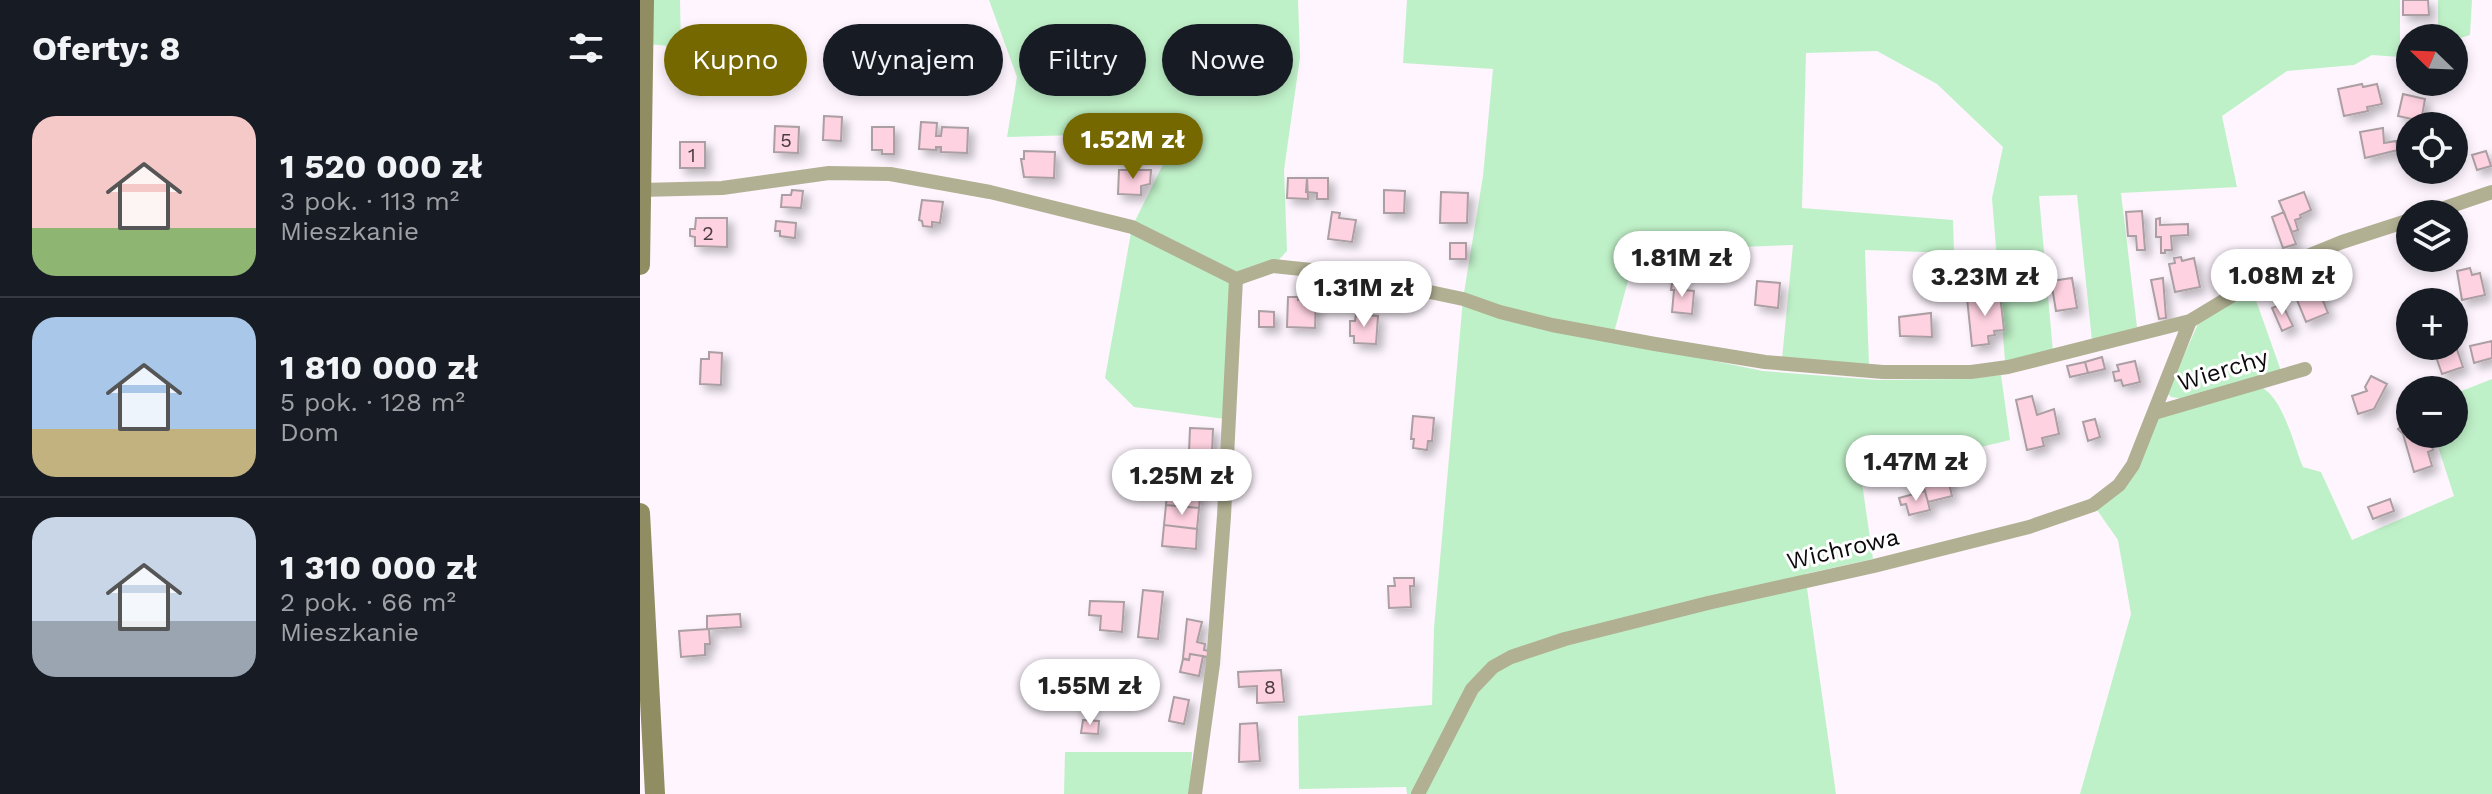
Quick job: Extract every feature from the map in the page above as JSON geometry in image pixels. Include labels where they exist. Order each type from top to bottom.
[{"type":"street","points":[[640,265],[644,0]]},
{"type":"street","points":[[641,190],[722,188],[829,173],[890,174],[990,192],[1132,227],[1236,279],[1273,266],[1340,273],[1463,299],[1552,325],[1655,344],[1765,362],[1883,372],[1971,372],[2008,367],[2190,321],[2278,268],[2396,225]]},
{"type":"street","points":[[2468,200],[2492,192]]},
{"type":"street","points":[[1195,794],[1213,664],[1236,279]]},
{"type":"street","name":"Wichrowa","points":[[1418,794],[1472,689],[1493,667],[1511,657],[1565,639],[2029,527],[2093,505],[2119,485],[2133,465],[2190,321]]},
{"type":"street","name":"Wierchy","points":[[2154,413],[2305,369]]},
{"type":"street","points":[[640,513],[655,794]]},
{"type":"green space","points":[[647,0],[680,0],[681,24],[664,24],[664,46],[646,44]]},
{"type":"green space","points":[[989,0],[1298,0],[1300,57],[1284,170],[1287,251],[1273,266],[1236,279],[1225,419],[1134,407],[1105,378],[1132,227],[1179,132],[1007,137],[1017,77],[1003,38],[1003,24],[998,24]]},
{"type":"green space","points":[[1407,0],[2400,0],[2396,57],[2372,55],[2354,65],[2287,71],[2222,116],[2237,187],[2121,193],[2137,327],[2092,341],[2077,195],[2039,196],[2053,352],[2005,361],[1992,198],[2003,147],[1937,84],[1877,51],[1806,53],[1802,208],[1953,220],[1954,253],[1865,250],[1869,366],[1782,359],[1793,245],[1715,248],[1639,240],[1612,340],[1763,371],[1878,380],[1969,379],[2001,375],[2010,440],[1861,476],[1873,559],[1805,574],[1836,794],[1407,794],[1406,787],[1299,789],[1298,716],[1432,705],[1434,628],[1463,299],[1483,176],[1493,69],[1403,63]]},
{"type":"green space","points":[[2438,0],[2472,0],[2470,35],[2468,24],[2438,24]]},
{"type":"green space","points":[[2252,289],[2281,371],[2184,399],[2171,397],[2167,393],[2198,324]]},
{"type":"green space","points":[[2492,379],[2492,794],[2080,794],[2131,614],[2118,540],[2097,510],[2127,485],[2154,413],[2259,386],[2267,391],[2281,410],[2303,467],[2321,472],[2352,540],[2454,496],[2439,448],[2468,448],[2468,388]]},
{"type":"green space","points":[[1065,752],[1192,752],[1190,794],[1064,794]]},
{"type":"building","points":[[2403,0],[2428,0],[2429,15],[2403,15]]},
{"type":"building","points":[[2362,84],[2363,87],[2377,84],[2382,104],[2367,107],[2368,111],[2344,116],[2338,89]]},
{"type":"building","points":[[2403,96],[2425,99],[2423,112],[2399,112]]},
{"type":"building","points":[[824,116],[842,117],[841,141],[823,140]]},
{"type":"building","points":[[921,122],[937,123],[936,136],[941,136],[942,127],[968,128],[967,153],[941,152],[941,147],[936,147],[936,150],[919,149]]},
{"type":"building","points":[[775,126],[799,127],[798,153],[774,152]]},
{"type":"building","points":[[872,127],[894,127],[894,154],[872,150]]},
{"type":"building","points":[[2383,128],[2384,143],[2396,141],[2396,150],[2365,158],[2360,132]]},
{"type":"building","points":[[680,142],[705,142],[705,168],[680,168]]},
{"type":"building","points":[[1024,151],[1055,152],[1054,178],[1024,177],[1021,159],[1024,159]]},
{"type":"building","points":[[2486,151],[2491,166],[2477,170],[2472,155]]},
{"type":"building","points":[[1119,170],[1151,170],[1150,184],[1141,186],[1141,195],[1118,194]]},
{"type":"building","points":[[1288,178],[1307,178],[1308,199],[1287,198]]},
{"type":"building","points":[[1307,178],[1328,178],[1328,199],[1317,199],[1317,193],[1306,192]]},
{"type":"building","points":[[792,190],[803,191],[801,208],[781,207],[782,195],[791,195]]},
{"type":"building","points":[[1384,190],[1405,191],[1404,213],[1384,213]]},
{"type":"building","points":[[1441,192],[1468,193],[1467,223],[1440,223]]},
{"type":"building","points":[[2304,192],[2311,210],[2295,220],[2298,230],[2292,232],[2279,201]]},
{"type":"building","points":[[922,200],[943,202],[940,223],[932,222],[932,227],[923,226],[919,220]]},
{"type":"building","points":[[2142,211],[2145,250],[2137,250],[2136,236],[2128,236],[2126,212]]},
{"type":"building","points":[[1332,212],[1340,213],[1339,218],[1356,220],[1352,242],[1328,239]]},
{"type":"building","points":[[2284,212],[2296,244],[2283,248],[2272,217]]},
{"type":"building","points":[[696,218],[727,218],[727,247],[695,246],[695,237],[690,236],[690,229],[695,229]]},
{"type":"building","points":[[2160,218],[2160,225],[2188,224],[2188,235],[2171,236],[2172,250],[2165,250],[2165,253],[2161,253],[2161,237],[2156,237],[2156,219]]},
{"type":"building","points":[[776,221],[796,223],[795,238],[780,236],[780,231],[775,231]]},
{"type":"building","points":[[1450,243],[1466,243],[1466,259],[1450,259]]},
{"type":"building","points":[[2181,257],[2182,261],[2194,258],[2200,287],[2175,292],[2169,264],[2175,263],[2174,258]]},
{"type":"building","points":[[2468,268],[2472,275],[2480,273],[2485,295],[2468,299],[2468,288],[2460,288],[2457,272],[2468,272]]},
{"type":"building","points":[[2072,278],[2077,308],[2056,311],[2051,281]]},
{"type":"building","points":[[2163,278],[2166,318],[2159,319],[2151,280]]},
{"type":"building","points":[[1757,281],[1780,283],[1778,308],[1755,305]]},
{"type":"building","points":[[1672,283],[1685,285],[1685,290],[1694,291],[1692,314],[1672,312]]},
{"type":"building","points":[[2308,291],[2310,295],[2319,291],[2328,313],[2306,322],[2297,300]]},
{"type":"building","points":[[2000,295],[2004,330],[1994,331],[1995,335],[1988,336],[1989,344],[1972,346],[1967,298]]},
{"type":"building","points":[[1288,297],[1298,297],[1298,300],[1316,298],[1315,328],[1287,327]]},
{"type":"building","points":[[2282,304],[2293,326],[2282,331],[2272,308]]},
{"type":"building","points":[[1259,311],[1274,312],[1274,327],[1259,327]]},
{"type":"building","points":[[1931,313],[1932,337],[1900,336],[1899,317]]},
{"type":"building","points":[[1356,314],[1378,316],[1376,344],[1354,343],[1354,336],[1350,336],[1350,321],[1355,321]]},
{"type":"building","points":[[2492,341],[2492,358],[2474,363],[2470,346]]},
{"type":"building","points":[[709,352],[722,353],[721,385],[700,384],[701,359],[709,359]]},
{"type":"building","points":[[2102,357],[2105,369],[2088,373],[2085,362]]},
{"type":"building","points":[[2437,360],[2461,360],[2463,367],[2442,374]]},
{"type":"building","points":[[2135,361],[2140,382],[2123,386],[2121,380],[2115,381],[2113,372],[2119,371],[2117,365]]},
{"type":"building","points":[[2085,362],[2088,373],[2070,377],[2067,366]]},
{"type":"building","points":[[2371,376],[2387,384],[2374,409],[2358,414],[2352,396],[2367,391],[2365,387]]},
{"type":"building","points":[[2032,396],[2037,415],[2054,409],[2059,434],[2042,438],[2044,446],[2027,450],[2016,400]]},
{"type":"building","points":[[1413,416],[1434,418],[1432,441],[1428,441],[1427,450],[1413,448]]},
{"type":"building","points":[[2095,419],[2100,437],[2088,441],[2083,422]]},
{"type":"building","points":[[1190,428],[1213,429],[1212,453],[1189,453]]},
{"type":"building","points":[[2407,448],[2432,448],[2428,452],[2432,466],[2414,472]]},
{"type":"building","points":[[1945,466],[1952,496],[1928,502],[1922,481],[1928,480],[1926,475],[1933,473],[1932,469]]},
{"type":"building","points":[[1168,484],[1201,487],[1199,508],[1166,505]]},
{"type":"building","points":[[1925,491],[1930,510],[1909,515],[1906,504],[1901,505],[1899,498]]},
{"type":"building","points":[[2390,499],[2394,511],[2373,519],[2368,507]]},
{"type":"building","points":[[1166,505],[1199,508],[1197,529],[1164,525]]},
{"type":"building","points":[[1164,525],[1197,529],[1196,549],[1162,546]]},
{"type":"building","points":[[1394,578],[1414,578],[1414,586],[1410,586],[1411,607],[1389,608],[1388,586],[1395,586]]},
{"type":"building","points":[[1143,590],[1163,592],[1158,639],[1138,637]]},
{"type":"building","points":[[1090,601],[1124,602],[1122,632],[1100,630],[1101,616],[1089,615]]},
{"type":"building","points":[[740,614],[741,627],[707,629],[707,616]]},
{"type":"building","points":[[1187,619],[1202,622],[1197,642],[1205,644],[1208,657],[1190,654],[1189,660],[1183,658]]},
{"type":"building","points":[[709,629],[710,644],[705,644],[705,655],[681,657],[679,631]]},
{"type":"building","points":[[1190,654],[1203,656],[1199,676],[1180,672],[1183,659],[1189,660]]},
{"type":"building","points":[[1281,670],[1284,702],[1257,703],[1257,686],[1239,687],[1238,672]]},
{"type":"building","points":[[1109,680],[1124,683],[1122,699],[1107,697]]},
{"type":"building","points":[[1174,697],[1189,700],[1184,724],[1169,721]]},
{"type":"building","points":[[1083,720],[1099,721],[1098,734],[1081,733]]},
{"type":"building","points":[[1257,723],[1260,761],[1239,762],[1240,724]]}]
